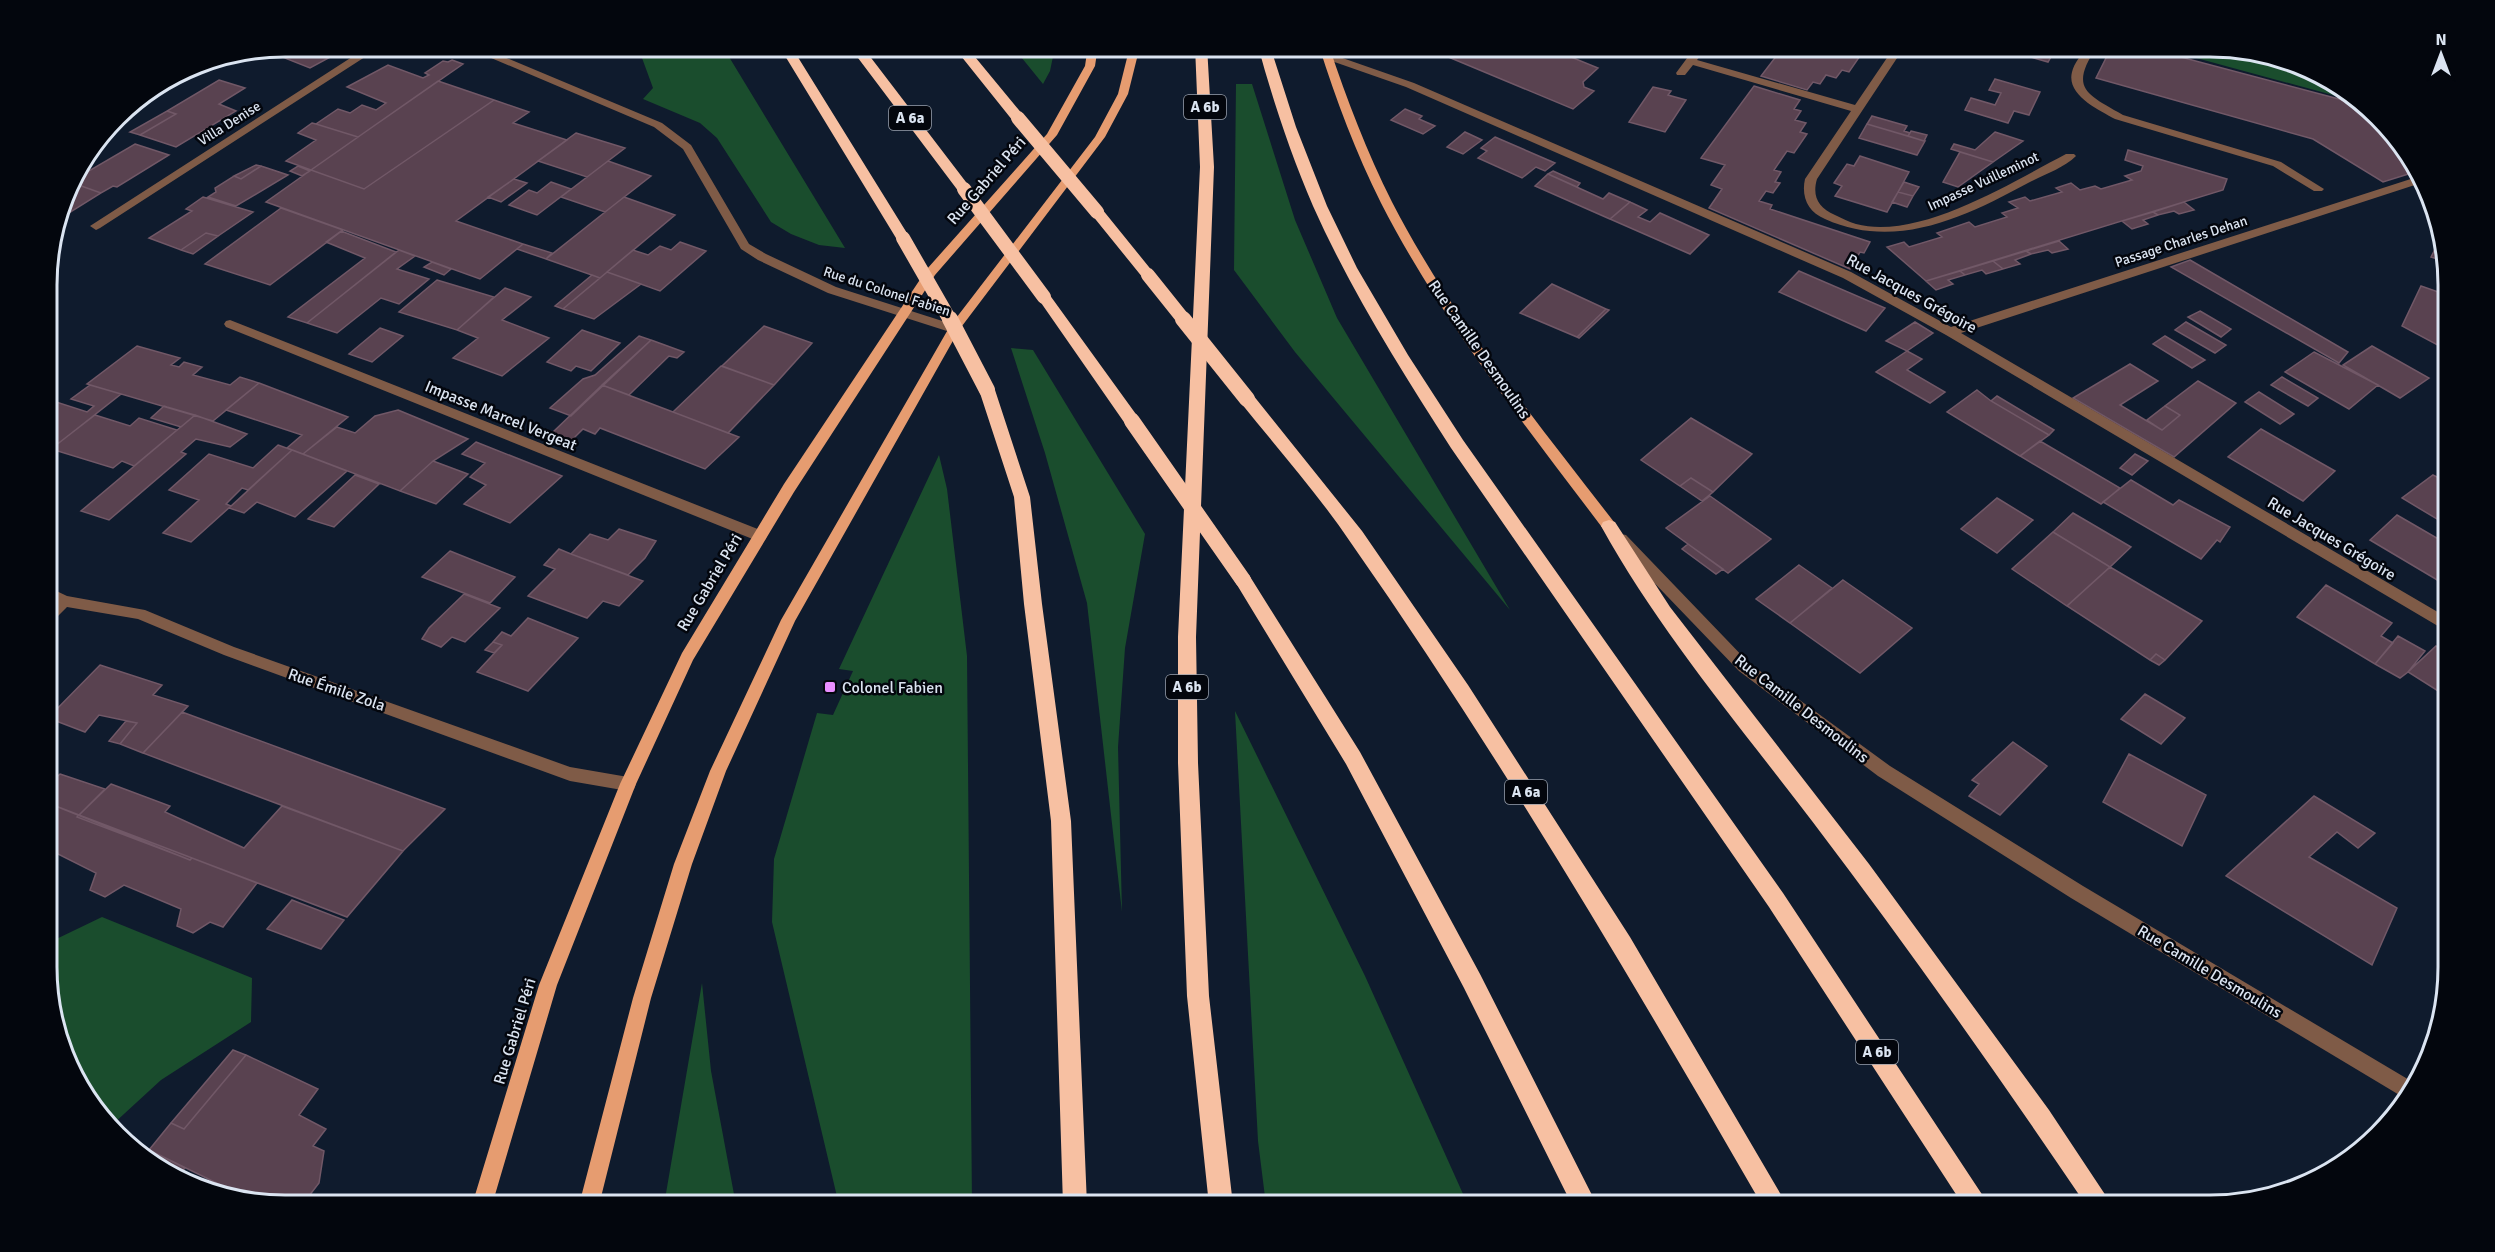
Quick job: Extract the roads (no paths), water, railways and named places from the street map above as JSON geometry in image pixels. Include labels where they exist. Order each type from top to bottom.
[{"type":"highway","points":[[792,57],[945,308],[987,390],[1022,497],[1033,604],[1061,821],[1075,1195]]},
{"type":"highway","name":"A 6a","points":[[863,57],[1044,297],[1243,580],[1353,758],[1472,981],[1580,1195]]},
{"type":"highway","name":"A 6a","points":[[968,57],[1097,212],[1356,536],[1461,690],[1622,944],[1768,1195]]},
{"type":"highway","name":"A 6b","points":[[1202,57],[1207,167],[1187,637],[1188,763],[1198,996],[1220,1195]]},
{"type":"highway","name":"A 6b","points":[[1268,57],[1298,149],[1321,207],[1406,366],[1457,444],[1776,900],[1970,1195]]},
{"type":"highway","points":[[1609,526],[1664,612],[1862,871],[2041,1118],[2093,1195]]},
{"type":"main road","name":"Rue Gabriel Péri","points":[[485,1195],[548,985],[628,784],[687,657],[760,536],[931,272],[1052,135],[1090,66],[1091,57]]},
{"type":"main road","points":[[592,1195],[642,998],[683,864],[718,771],[788,620],[954,329],[983,286],[1102,136],[1132,69],[1134,57]]},
{"type":"main road","name":"Rue Camille Desmoulins","points":[[1327,57],[1364,153],[1415,252],[1491,371],[1609,526]]},
{"type":"street","name":"Villa Denise","points":[[96,226],[360,57]]},
{"type":"street","name":"Rue du Colonel Fabien","points":[[494,57],[658,125],[687,147],[744,246],[762,257],[832,290],[954,329]]},
{"type":"street","name":"Rue Jacques Grégoire","points":[[1340,57],[1410,85],[1847,275],[1950,332],[2438,620]]},
{"type":"street","points":[[1681,73],[1693,57]]},
{"type":"street","name":"Impasse Vuilleminot","points":[[1893,57],[1811,179],[1808,194],[1815,208],[1835,221],[1861,228],[1896,229],[1933,222],[1956,214],[2070,156]]},
{"type":"street","points":[[2086,57],[2077,72],[2076,80],[2083,92],[2097,104],[2120,117],[2277,164],[2318,189]]},
{"type":"street","points":[[1690,61],[1859,110]]},
{"type":"street","name":"Passage Charles Dehan","points":[[1950,332],[2414,182]]},
{"type":"street","name":"Impasse Marcel Vergeat","points":[[230,324],[760,536]]},
{"type":"street","name":"Rue Camille Desmoulins","points":[[1609,526],[1744,667],[1884,771],[2077,892],[2404,1088]]},
{"type":"street","name":"Rue Émile Zola","points":[[57,598],[64,601],[140,614],[229,651],[570,774],[628,784]]},
{"type":"street","points":[[57,608],[64,601]]},
{"type":"place","name":"Colonel Fabien","points":[[830,687]]}]
